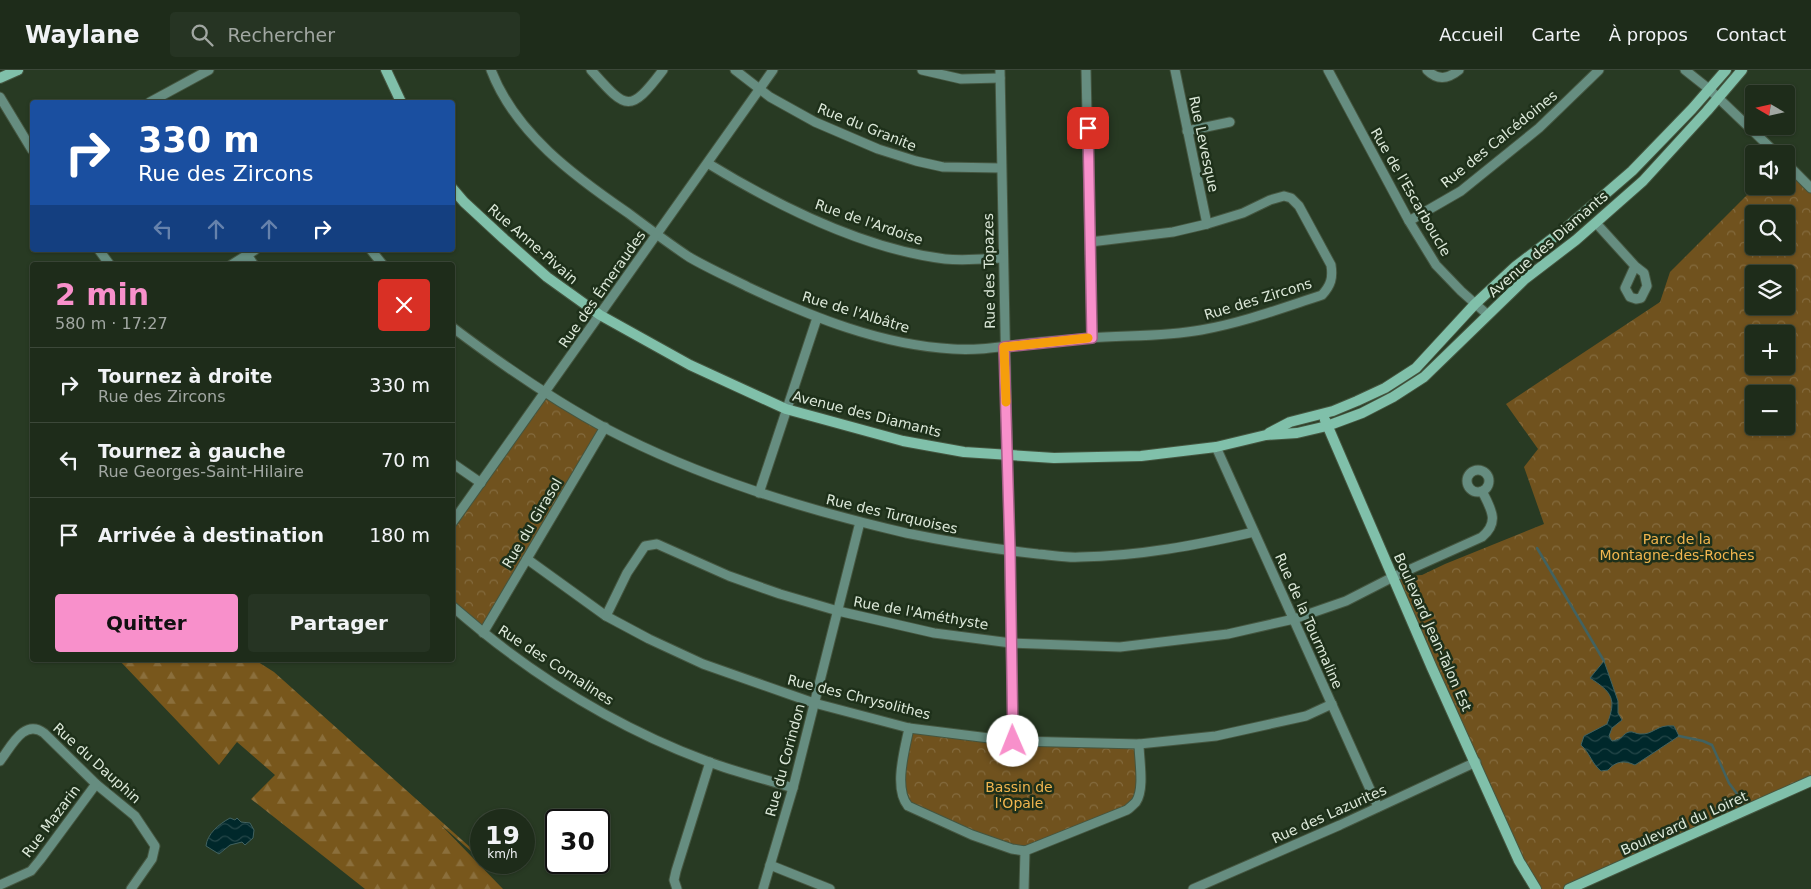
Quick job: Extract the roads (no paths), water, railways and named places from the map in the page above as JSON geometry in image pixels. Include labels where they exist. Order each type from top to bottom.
[{"type":"street","points":[[0,78],[18,70]]},
{"type":"street","points":[[154,100],[209,70]]},
{"type":"street","points":[[386,70],[400,100]]},
{"type":"street","name":"Rue de l'Albâtre","points":[[490,70],[497,86],[519,120],[544,147],[599,193],[690,257],[720,274],[817,318],[871,334],[920,346],[956,349],[1004,347]]},
{"type":"street","points":[[591,70],[615,96],[630,102],[646,93],[663,70]]},
{"type":"street","name":"Rue du Granite","points":[[735,70],[770,97],[815,122],[878,149],[943,167],[1001,168]]},
{"type":"street","name":"Rue des Émeraudes","points":[[455,519],[774,70]]},
{"type":"street","points":[[922,70],[961,78],[1000,74]]},
{"type":"street","points":[[1086,70],[1092,338]]},
{"type":"street","name":"Rue Levesque","points":[[1175,70],[1207,224]]},
{"type":"street","name":"Rue de l'Escarboucle","points":[[1328,70],[1409,222],[1436,265],[1488,315]]},
{"type":"street","points":[[1427,70],[1434,76],[1446,78],[1459,70]]},
{"type":"street","name":"Rue des Calcédoines","points":[[1409,222],[1462,191],[1539,128],[1599,70]]},
{"type":"street","points":[[1685,70],[1719,98],[1768,145]]},
{"type":"street","name":"Avenue des Diamants","points":[[1266,435],[1290,422],[1323,414],[1385,388],[1416,368],[1475,304],[1516,266],[1566,228],[1626,177],[1659,145],[1726,70]]},
{"type":"street","name":"Avenue des Diamants","points":[[600,315],[690,365],[786,409],[903,441],[964,452],[1007,456],[1095,458],[1141,456],[1216,447],[1266,435],[1297,433],[1327,426],[1362,413],[1393,397],[1424,377],[1525,279],[1576,240],[1642,181],[1719,98],[1742,70]]},
{"type":"street","name":"Rue des Topazes","points":[[1000,74],[1002,258],[1013,741]]},
{"type":"street","points":[[0,97],[30,147]]},
{"type":"street","points":[[1187,132],[1230,122]]},
{"type":"street","name":"Rue de l'Ardoise","points":[[708,164],[784,206],[846,232],[885,245],[925,256],[947,259],[1002,258]]},
{"type":"street","points":[[1795,172],[1811,188]]},
{"type":"street","name":"Rue Anne-Pivain","points":[[455,192],[504,240],[547,277],[600,315]]},
{"type":"street","name":"Rue des Zircons","points":[[1004,347],[1092,338],[1173,334],[1202,330],[1232,323],[1322,295],[1330,286],[1333,275],[1331,265],[1299,206],[1291,198],[1284,196],[1243,213],[1207,224],[1173,232],[1090,242]]},
{"type":"street","points":[[1596,223],[1635,266]]},
{"type":"street","points":[[236,262],[251,252]]},
{"type":"street","points":[[372,252],[380,262]]},
{"type":"street","points":[[759,493],[817,318]]},
{"type":"street","name":"Rue des Turquoises","points":[[455,329],[485,352],[605,428],[680,463],[759,493],[809,509],[860,522],[938,540],[1010,551],[1078,558],[1140,554],[1188,547],[1254,532]]},
{"type":"street","name":"Boulevard Jean-Talon Est","points":[[1323,414],[1393,577],[1520,861],[1536,889]]},
{"type":"street","name":"Rue du Girasol","points":[[483,633],[605,428]]},
{"type":"street","name":"Rue de la Tourmaline","points":[[1216,447],[1378,807]]},
{"type":"street","points":[[455,466],[481,483]]},
{"type":"street","name":"Rue de l'Améthyste","points":[[606,616],[627,573],[645,546],[657,544],[729,576],[780,594],[838,611],[934,632],[1011,643],[1120,647],[1228,634],[1294,618],[1346,601],[1393,577],[1482,537],[1490,531],[1493,524],[1493,516],[1482,491]]},
{"type":"street","name":"Rue du Corindon","points":[[764,889],[792,788],[860,522]]},
{"type":"street","name":"Rue des Chrysolithes","points":[[527,559],[606,616],[649,639],[703,664],[814,703],[909,728],[1013,741],[1140,744],[1216,736],[1306,716],[1332,704]]},
{"type":"street","name":"Rue des Cornalines","points":[[455,609],[483,633],[550,681],[615,720],[669,746],[710,762],[792,788]]},
{"type":"street","name":"Rue du Dauphin","points":[[0,761],[22,732],[35,728],[44,734],[96,784],[135,816],[155,846],[152,859],[131,889]]},
{"type":"street","points":[[909,728],[900,784],[903,800],[908,806],[972,835],[1012,849],[1025,851],[1127,810],[1137,801],[1142,776],[1139,761],[1140,744]]},
{"type":"street","points":[[677,889],[674,880],[676,871],[710,762]]},
{"type":"street","name":"Rue des Lazurites","points":[[1193,889],[1340,825],[1476,762]]},
{"type":"street","name":"Boulevard du Loiret","points":[[1569,889],[1811,781]]},
{"type":"street","name":"Rue Mazarin","points":[[0,885],[31,871],[96,784]]},
{"type":"street","points":[[1024,889],[1025,851]]},
{"type":"street","name":"Boulevard Jean-Talon Est","points":[[1520,861],[1528,889]]},
{"type":"street","points":[[770,865],[830,889]]},
{"type":"water","points":[[1604,661],[1618,701],[1618,713],[1622,720],[1612,728],[1609,736],[1612,741],[1619,739],[1629,732],[1645,734],[1668,726],[1674,726],[1679,736],[1635,765],[1620,762],[1608,770],[1601,771],[1581,745],[1584,736],[1607,724],[1612,708],[1608,692],[1590,678]]},
{"type":"water","points":[[230,818],[235,820],[237,818],[241,822],[250,823],[254,830],[253,838],[245,845],[242,842],[230,845],[219,854],[206,846],[207,842],[214,830]]},
{"type":"waterway","points":[[1537,548],[1604,661]]},
{"type":"waterway","points":[[1679,736],[1712,745],[1729,783],[1740,798]]},
{"type":"park label","name":"Parc de la Montagne-des-Roches","points":[[1677,548]]},
{"type":"park label","name":"Bassin de l'Opale","points":[[1019,796]]}]
